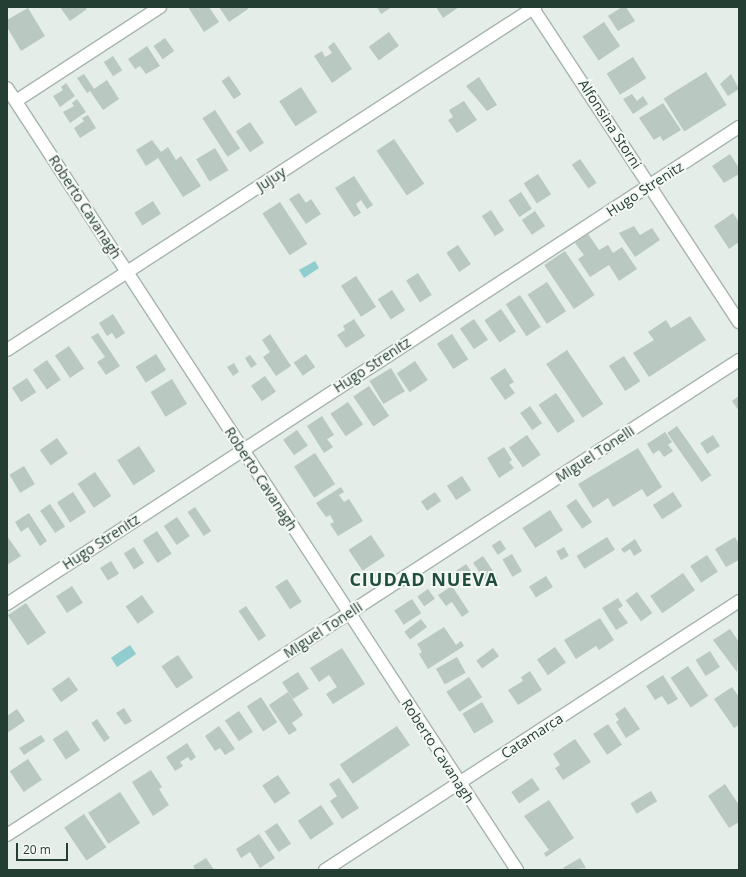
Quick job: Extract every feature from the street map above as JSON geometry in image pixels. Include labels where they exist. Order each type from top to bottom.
[{"type":"street","points":[[16,101],[160,7]]},
{"type":"street","name":"Alfonsina Storni","points":[[533,7],[739,322]]},
{"type":"street","name":"Jujuy","points":[[7,350],[533,7]]},
{"type":"street","name":"Roberto Cavanagh","points":[[7,88],[128,272],[459,784],[517,870]]},
{"type":"street","name":"Hugo Strenitz","points":[[7,604],[241,449],[739,127]]},
{"type":"street","name":"Miguel Tonelli","points":[[7,835],[739,360]]},
{"type":"street","name":"Catamarca","points":[[325,870],[739,601]]},
{"type":"water","points":[[315,261],[319,268],[304,278],[299,270]]},
{"type":"water","points":[[130,645],[136,654],[117,667],[111,658]]},
{"type":"building","points":[[60,7],[85,7],[87,9],[70,21]]},
{"type":"building","points":[[188,7],[209,7],[219,22],[204,32]]},
{"type":"building","points":[[219,7],[247,7],[248,9],[229,22]]},
{"type":"building","points":[[377,7],[392,7],[381,14]]},
{"type":"building","points":[[436,7],[459,7],[443,18]]},
{"type":"building","points":[[622,7],[626,7],[635,21],[618,31],[608,16]]},
{"type":"building","points":[[28,8],[45,36],[21,51],[7,27],[7,20]]},
{"type":"building","points":[[604,22],[620,46],[599,61],[582,37]]},
{"type":"building","points":[[389,32],[399,46],[379,60],[369,47]]},
{"type":"building","points":[[165,38],[174,51],[163,59],[154,46]]},
{"type":"building","points":[[334,42],[352,69],[332,83],[314,56],[322,51],[325,57],[332,53],[328,47]]},
{"type":"building","points":[[147,46],[160,66],[146,74],[140,66],[135,69],[128,59]]},
{"type":"building","points":[[113,56],[122,70],[113,76],[104,62]]},
{"type":"building","points":[[633,57],[646,78],[620,95],[607,73]]},
{"type":"building","points":[[706,72],[727,105],[684,132],[664,98]]},
{"type":"building","points":[[84,74],[94,89],[107,80],[119,99],[103,110],[90,91],[87,93],[77,78]]},
{"type":"building","points":[[731,74],[739,89],[728,96],[720,84]]},
{"type":"building","points":[[229,76],[241,94],[234,99],[222,81]]},
{"type":"building","points":[[479,77],[497,105],[487,111],[466,86]]},
{"type":"building","points":[[66,83],[75,96],[60,107],[53,96],[63,90],[61,87]]},
{"type":"building","points":[[301,87],[317,112],[296,126],[279,101]]},
{"type":"building","points":[[632,94],[637,101],[643,96],[648,104],[633,114],[623,99]]},
{"type":"building","points":[[77,99],[86,112],[70,123],[63,112],[74,106],[72,103]]},
{"type":"building","points":[[464,101],[477,120],[457,133],[448,120],[453,117],[449,110]]},
{"type":"building","points":[[663,103],[681,130],[663,141],[660,136],[654,140],[639,118]]},
{"type":"building","points":[[215,110],[240,149],[227,157],[202,118]]},
{"type":"building","points":[[88,115],[96,128],[80,138],[74,128],[84,121],[82,118]]},
{"type":"building","points":[[250,122],[264,143],[250,152],[236,132]]},
{"type":"building","points":[[394,139],[424,184],[407,196],[377,151]]},
{"type":"building","points":[[152,140],[161,152],[168,147],[176,160],[181,156],[201,186],[183,197],[158,158],[146,166],[136,150]]},
{"type":"building","points":[[215,148],[228,170],[210,182],[196,159]]},
{"type":"building","points":[[730,154],[739,168],[739,174],[724,183],[712,166]]},
{"type":"building","points":[[580,159],[597,183],[588,188],[572,165]]},
{"type":"building","points":[[538,174],[551,194],[537,203],[524,183]]},
{"type":"building","points":[[354,176],[373,205],[367,209],[361,200],[356,204],[361,213],[354,217],[335,188]]},
{"type":"building","points":[[521,192],[532,209],[519,217],[508,200]]},
{"type":"building","points":[[299,193],[306,203],[311,199],[321,214],[306,224],[289,199]]},
{"type":"building","points":[[153,201],[161,214],[142,225],[134,213]]},
{"type":"building","points":[[280,202],[307,244],[290,255],[262,213]]},
{"type":"building","points":[[491,210],[504,230],[495,236],[482,216]]},
{"type":"building","points":[[535,211],[545,226],[532,235],[522,220]]},
{"type":"building","points":[[733,213],[739,222],[739,242],[729,249],[714,226]]},
{"type":"building","points":[[634,226],[640,235],[652,228],[660,240],[635,257],[619,233]]},
{"type":"building","points":[[588,234],[599,250],[608,245],[613,253],[622,247],[637,269],[619,281],[609,265],[590,277],[578,259],[584,255],[575,243]]},
{"type":"building","points":[[458,245],[471,264],[459,272],[446,253]]},
{"type":"building","points":[[565,251],[595,295],[574,309],[544,265]]},
{"type":"building","points":[[418,273],[432,295],[420,302],[406,280]]},
{"type":"building","points":[[356,276],[376,307],[361,317],[341,286]]},
{"type":"building","points":[[547,282],[566,311],[547,324],[528,295]]},
{"type":"building","points":[[392,290],[405,310],[391,319],[378,299]]},
{"type":"building","points":[[520,295],[541,327],[526,336],[506,304]]},
{"type":"building","points":[[501,309],[516,331],[500,343],[484,320]]},
{"type":"building","points":[[113,314],[125,333],[116,339],[112,333],[107,336],[99,323]]},
{"type":"building","points":[[690,316],[706,340],[649,377],[633,353],[654,340],[648,332],[666,320],[671,328]]},
{"type":"building","points":[[354,319],[365,336],[346,348],[337,335],[345,330],[343,326]]},
{"type":"building","points":[[474,319],[488,340],[474,349],[460,329]]},
{"type":"building","points":[[98,333],[120,366],[106,375],[97,362],[105,357],[91,337]]},
{"type":"building","points":[[270,334],[291,366],[276,376],[263,357],[270,352],[262,340]]},
{"type":"building","points":[[452,334],[468,359],[453,369],[437,344]]},
{"type":"building","points":[[69,346],[84,368],[70,378],[55,356]]},
{"type":"building","points":[[567,350],[603,404],[583,418],[546,364]]},
{"type":"building","points":[[156,354],[166,370],[146,383],[136,367]]},
{"type":"building","points":[[306,354],[315,367],[303,376],[294,363]]},
{"type":"building","points":[[250,355],[257,364],[251,368],[245,358]]},
{"type":"building","points":[[624,356],[640,381],[625,391],[609,366]]},
{"type":"building","points":[[47,360],[61,380],[47,389],[33,370]]},
{"type":"building","points":[[415,361],[428,380],[410,392],[397,373]]},
{"type":"building","points":[[234,363],[239,372],[233,376],[227,367]]},
{"type":"building","points":[[391,368],[405,391],[383,404],[370,381]]},
{"type":"building","points":[[505,368],[514,382],[509,385],[515,393],[505,400],[490,378]]},
{"type":"building","points":[[265,376],[276,392],[262,401],[251,386]]},
{"type":"building","points":[[27,378],[36,392],[21,402],[12,388]]},
{"type":"building","points":[[172,379],[187,404],[166,417],[151,392]]},
{"type":"building","points":[[369,386],[389,416],[373,426],[353,397]]},
{"type":"building","points":[[556,393],[575,421],[558,433],[539,405]]},
{"type":"building","points":[[739,396],[739,411],[732,401]]},
{"type":"building","points":[[348,402],[363,424],[346,436],[331,414]]},
{"type":"building","points":[[530,406],[542,423],[532,430],[520,413]]},
{"type":"building","points":[[322,416],[334,435],[327,439],[333,447],[324,453],[307,426]]},
{"type":"building","points":[[677,426],[711,475],[702,482],[667,433]]},
{"type":"building","points":[[297,430],[308,446],[294,455],[283,440]]},
{"type":"building","points":[[665,432],[672,442],[668,445],[673,451],[664,457],[659,450],[653,454],[647,444]]},
{"type":"building","points":[[527,435],[541,455],[523,467],[509,448]]},
{"type":"building","points":[[713,435],[720,446],[707,454],[700,443]]},
{"type":"building","points":[[57,438],[68,454],[51,466],[40,450]]},
{"type":"building","points":[[139,446],[155,471],[134,485],[117,460]]},
{"type":"building","points":[[504,447],[512,460],[509,462],[514,468],[499,478],[487,458]]},
{"type":"building","points":[[638,448],[662,487],[647,497],[642,489],[613,507],[608,498],[593,508],[578,484]]},
{"type":"building","points":[[315,453],[335,484],[314,498],[294,467]]},
{"type":"building","points":[[24,466],[35,484],[20,493],[9,475]]},
{"type":"building","points":[[95,472],[111,496],[94,508],[78,484]]},
{"type":"building","points":[[462,476],[471,490],[456,500],[447,486]]},
{"type":"building","points":[[341,487],[344,492],[339,495],[344,502],[349,499],[363,521],[338,536],[330,524],[334,522],[330,515],[326,517],[316,503]]},
{"type":"building","points":[[73,492],[86,512],[70,522],[57,502]]},
{"type":"building","points":[[435,492],[441,501],[427,511],[421,502]]},
{"type":"building","points":[[673,492],[682,506],[662,519],[653,505]]},
{"type":"building","points":[[576,499],[592,522],[582,529],[566,506]]},
{"type":"building","points":[[50,504],[65,526],[55,533],[40,511]]},
{"type":"building","points":[[195,507],[211,531],[204,536],[188,512]]},
{"type":"building","points":[[550,510],[563,530],[535,548],[522,528]]},
{"type":"building","points":[[29,513],[47,541],[40,546],[28,527],[21,532],[15,522]]},
{"type":"building","points":[[177,517],[190,536],[177,545],[164,526]]},
{"type":"building","points":[[157,531],[172,554],[157,563],[143,540]]},
{"type":"building","points":[[371,535],[385,556],[363,571],[349,550]]},
{"type":"building","points":[[7,536],[21,556],[7,565]]},
{"type":"building","points":[[607,537],[615,550],[584,569],[576,556]]},
{"type":"building","points":[[735,537],[739,544],[739,560],[726,567],[715,549]]},
{"type":"building","points":[[635,539],[642,551],[634,556],[630,549],[624,553],[621,549]]},
{"type":"building","points":[[500,540],[506,549],[498,555],[492,546]]},
{"type":"building","points":[[134,547],[144,563],[134,569],[124,553]]},
{"type":"building","points":[[564,547],[569,556],[561,560],[556,551]]},
{"type":"building","points":[[512,554],[522,571],[512,577],[502,560]]},
{"type":"building","points":[[707,555],[718,572],[701,583],[690,566]]},
{"type":"building","points":[[483,556],[498,578],[488,585],[473,563]]},
{"type":"building","points":[[111,561],[119,574],[108,581],[100,568]]},
{"type":"building","points":[[466,564],[474,576],[461,584],[454,572]]},
{"type":"building","points":[[683,573],[695,590],[662,613],[650,596]]},
{"type":"building","points":[[546,576],[553,587],[536,598],[529,587]]},
{"type":"building","points":[[287,579],[302,602],[290,609],[275,587]]},
{"type":"building","points":[[72,586],[83,603],[67,613],[56,596]]},
{"type":"building","points":[[452,586],[469,612],[462,617],[452,602],[446,606],[438,595]]},
{"type":"building","points":[[428,589],[435,599],[424,606],[417,596]]},
{"type":"building","points":[[637,592],[652,613],[641,621],[626,600]]},
{"type":"building","points":[[142,595],[154,612],[138,624],[126,606]]},
{"type":"building","points":[[618,598],[623,606],[618,609],[628,623],[616,630],[602,608]]},
{"type":"building","points":[[412,599],[421,613],[404,625],[394,610]]},
{"type":"building","points":[[26,603],[46,633],[28,645],[8,615]]},
{"type":"building","points":[[246,606],[266,636],[259,641],[239,611]]},
{"type":"building","points":[[600,618],[614,640],[599,650],[596,646],[576,659],[564,640]]},
{"type":"building","points":[[421,619],[427,627],[410,640],[404,632]]},
{"type":"building","points":[[444,627],[456,645],[461,641],[464,646],[428,669],[419,654],[422,652],[417,644]]},
{"type":"building","points":[[730,629],[739,642],[737,672],[713,640]]},
{"type":"building","points":[[555,647],[566,663],[548,675],[537,660]]},
{"type":"building","points":[[342,648],[365,684],[333,704],[326,694],[337,687],[329,675],[319,682],[310,668]]},
{"type":"building","points":[[493,648],[499,656],[482,669],[476,661]]},
{"type":"building","points":[[710,651],[720,667],[706,676],[696,660]]},
{"type":"building","points":[[178,655],[193,677],[177,689],[161,666]]},
{"type":"building","points":[[457,657],[466,673],[445,684],[436,669]]},
{"type":"building","points":[[688,666],[708,696],[691,708],[671,678]]},
{"type":"building","points":[[530,671],[542,690],[518,705],[508,690],[523,681],[521,677]]},
{"type":"building","points":[[298,672],[309,689],[293,699],[282,682]]},
{"type":"building","points":[[663,675],[678,699],[668,705],[662,696],[655,700],[646,686]]},
{"type":"building","points":[[69,677],[78,690],[61,702],[52,689]]},
{"type":"building","points":[[469,677],[482,697],[459,712],[446,692]]},
{"type":"building","points":[[732,687],[739,697],[739,725],[734,728],[714,699]]},
{"type":"building","points":[[288,692],[303,715],[292,723],[297,730],[289,735],[269,705]]},
{"type":"building","points":[[261,697],[277,722],[263,731],[247,706]]},
{"type":"building","points":[[482,702],[494,722],[474,734],[462,714]]},
{"type":"building","points":[[625,707],[640,729],[626,738],[616,722],[619,720],[615,714]]},
{"type":"building","points":[[124,708],[132,721],[125,725],[116,713]]},
{"type":"building","points":[[17,709],[25,721],[7,733],[7,716]]},
{"type":"building","points":[[239,711],[253,732],[239,741],[225,721]]},
{"type":"building","points":[[97,719],[110,738],[104,742],[91,723]]},
{"type":"building","points":[[608,724],[622,745],[607,755],[593,734]]},
{"type":"building","points":[[219,726],[235,749],[225,755],[220,748],[215,751],[205,736]]},
{"type":"building","points":[[397,726],[410,745],[353,784],[340,765]]},
{"type":"building","points":[[67,730],[80,750],[66,759],[53,739]]},
{"type":"building","points":[[41,735],[45,741],[24,755],[19,748]]},
{"type":"building","points":[[575,739],[591,762],[563,780],[555,768],[560,765],[553,754]]},
{"type":"building","points":[[187,743],[196,757],[191,761],[188,757],[180,762],[183,766],[175,771],[166,757]]},
{"type":"building","points":[[28,759],[42,780],[24,792],[10,771]]},
{"type":"building","points":[[151,770],[162,787],[159,789],[169,805],[153,816],[132,782]]},
{"type":"building","points":[[278,775],[290,793],[275,804],[262,786]]},
{"type":"building","points":[[339,778],[359,808],[342,819],[330,801],[337,796],[329,784]]},
{"type":"building","points":[[532,778],[540,790],[519,804],[511,792]]},
{"type":"building","points":[[725,784],[739,805],[739,822],[729,828],[708,796]]},
{"type":"building","points":[[651,791],[657,801],[637,814],[630,803]]},
{"type":"building","points":[[120,792],[140,823],[108,844],[88,813]]},
{"type":"building","points":[[549,800],[574,838],[546,857],[544,853],[549,850],[524,816]]},
{"type":"building","points":[[321,805],[334,824],[311,840],[298,821]]},
{"type":"building","points":[[84,814],[106,847],[86,861],[64,827]]},
{"type":"building","points":[[277,823],[291,844],[279,852],[265,831]]},
{"type":"building","points":[[259,834],[275,858],[260,868],[250,852],[241,858],[236,849]]},
{"type":"building","points":[[206,858],[214,870],[196,870],[193,866]]},
{"type":"building","points":[[580,858],[586,868],[565,870],[563,868]]},
{"type":"district","name":"CIUDAD NUEVA","points":[[424,579]]}]
